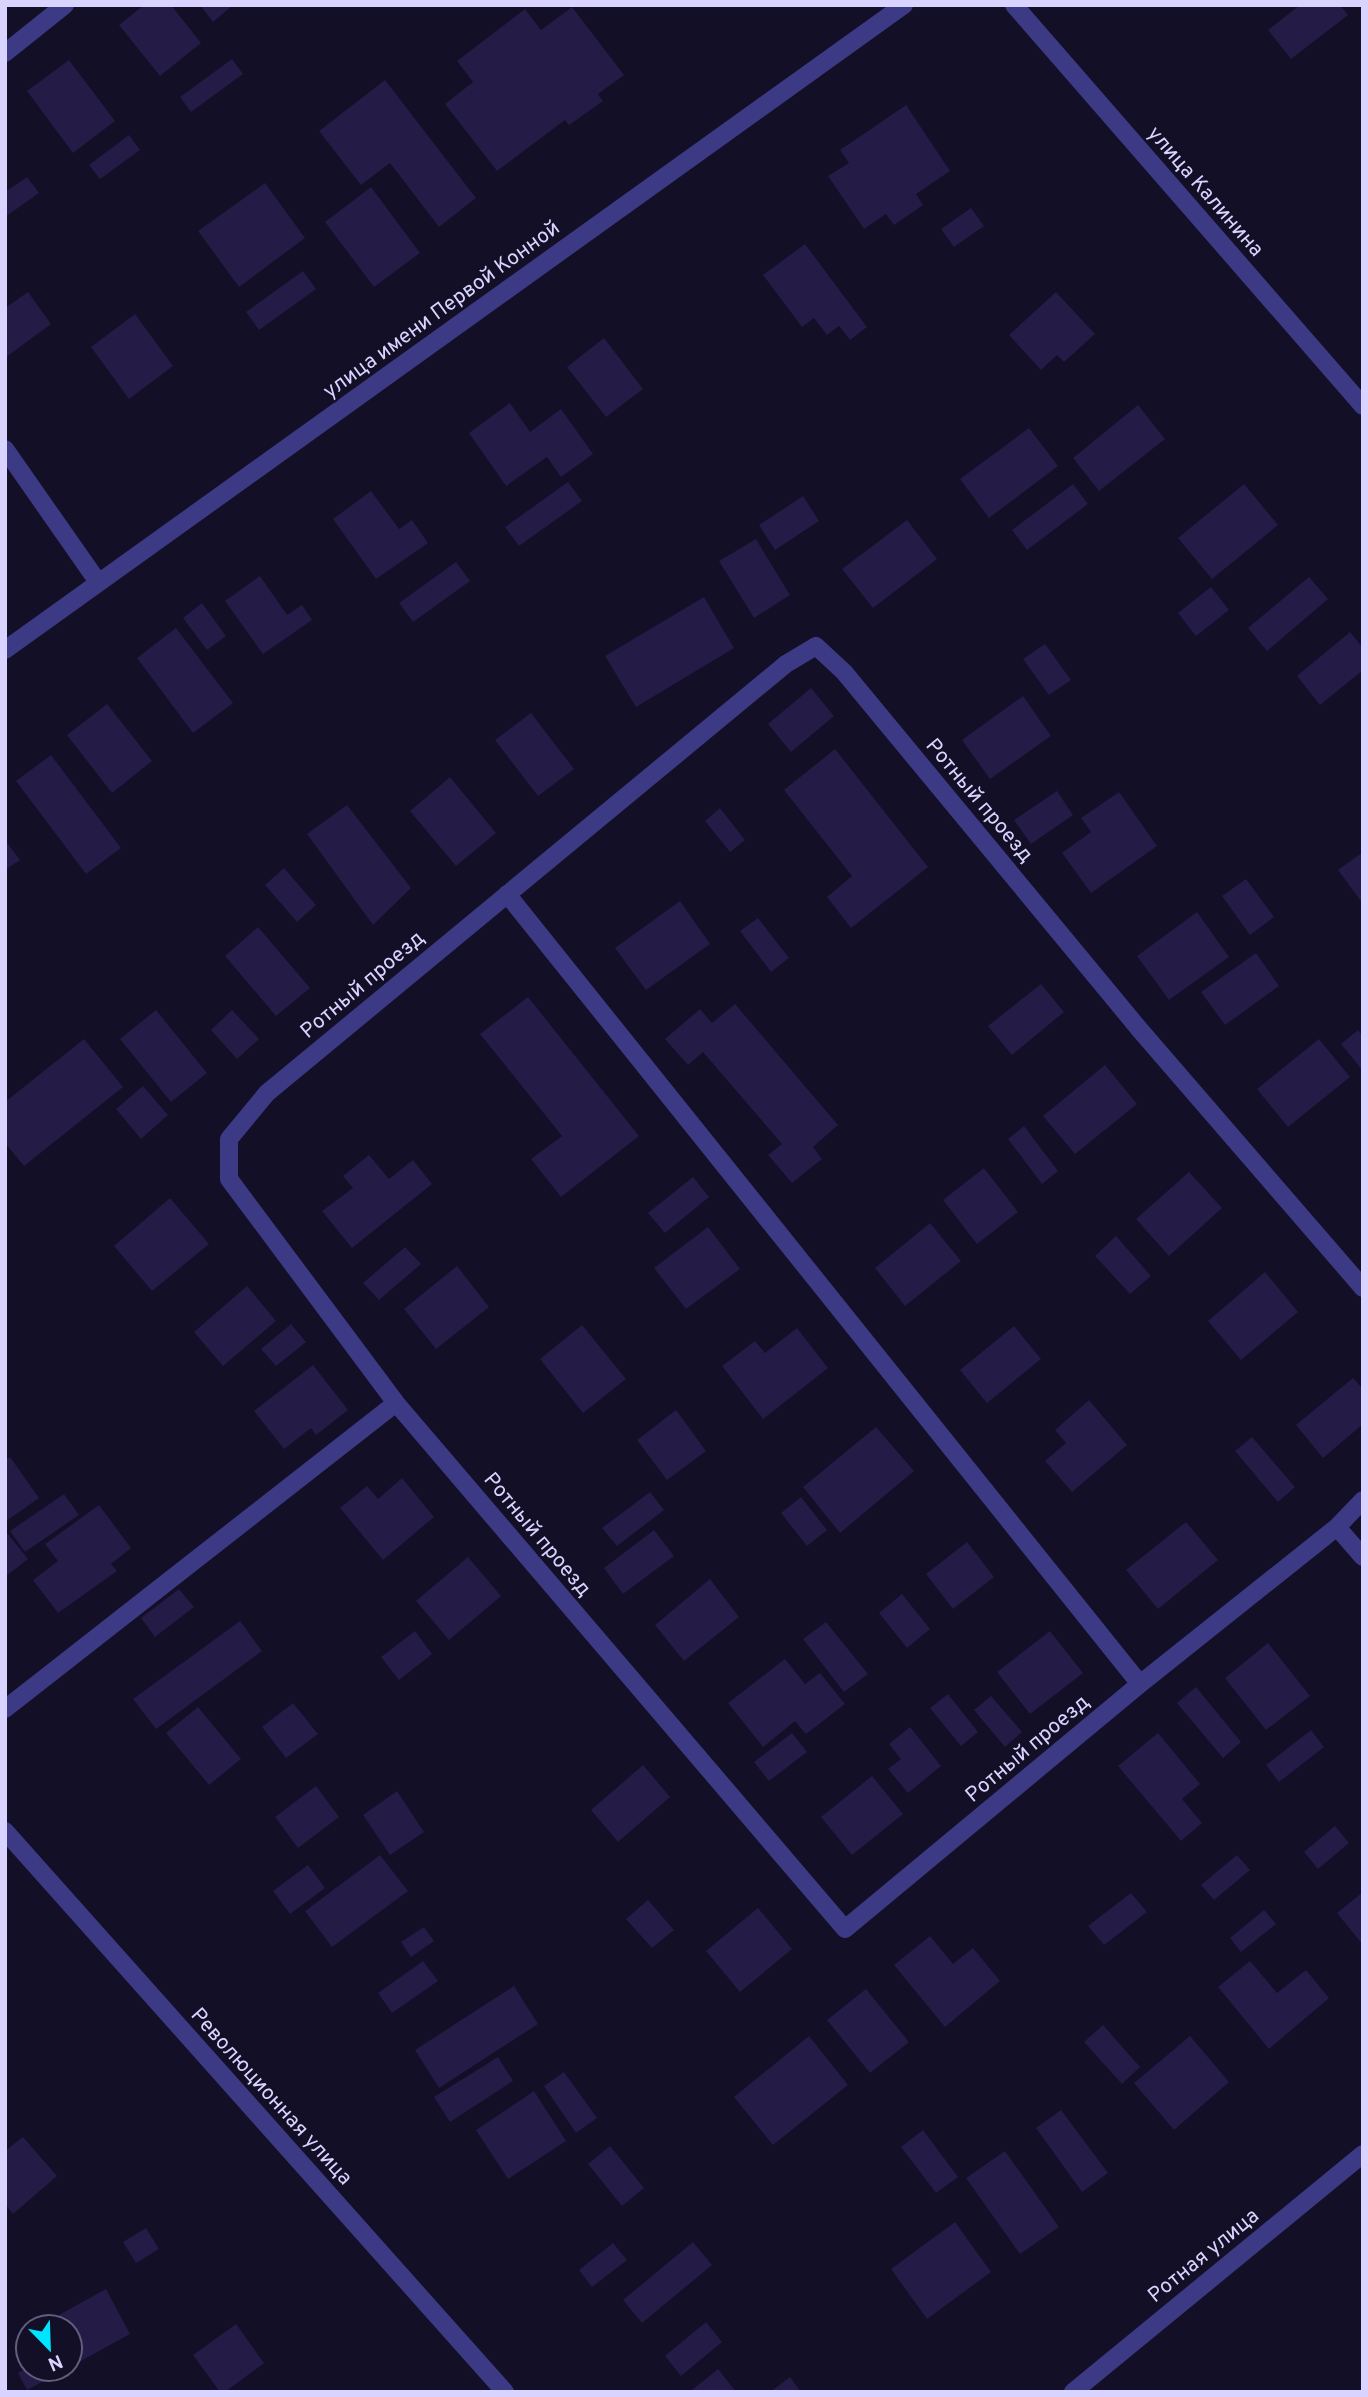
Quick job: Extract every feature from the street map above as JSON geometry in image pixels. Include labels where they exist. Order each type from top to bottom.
[{"type":"street","points":[[5,53],[65,5]]},
{"type":"street","name":"улица имени Первой Конной","points":[[5,650],[904,5]]},
{"type":"street","name":"улица Калинина","points":[[1014,5],[1363,406]]},
{"type":"street","points":[[5,449],[98,582]]},
{"type":"street","name":"Ротный проезд","points":[[1363,1288],[1140,1030],[844,672],[816,646],[786,664],[267,1093],[229,1139],[229,1180],[396,1403],[845,1929],[1140,1684],[1337,1527],[1363,1500]]},
{"type":"street","points":[[507,894],[1140,1684]]},
{"type":"street","points":[[5,1709],[396,1403]]},
{"type":"street","points":[[1337,1527],[1363,1558]]},
{"type":"street","name":"Революционная улица","points":[[5,1831],[505,2392]]},
{"type":"street","name":"Ротная улица","points":[[1073,2392],[1363,2154]]},
{"type":"building","points":[[144,5],[171,5],[201,43],[160,76],[119,25]]},
{"type":"building","points":[[200,5],[233,5],[213,22]]},
{"type":"building","points":[[1300,5],[1340,5],[1348,15],[1291,59],[1268,30]]},
{"type":"building","points":[[572,7],[624,75],[598,94],[603,101],[569,125],[565,120],[497,171],[445,104],[473,82],[457,61],[525,9],[541,30]]},
{"type":"building","points":[[232,59],[243,74],[191,112],[180,97]]},
{"type":"building","points":[[69,60],[115,121],[73,153],[27,91]]},
{"type":"building","points":[[385,80],[476,198],[439,227],[390,163],[361,185],[319,131]]},
{"type":"building","points":[[906,105],[950,171],[916,194],[923,205],[894,225],[886,214],[864,229],[828,176],[849,163],[840,150]]},
{"type":"building","points":[[129,135],[140,150],[100,179],[89,165]]},
{"type":"building","points":[[27,177],[39,193],[5,217],[5,192]]},
{"type":"building","points":[[265,183],[305,238],[239,287],[198,231]]},
{"type":"building","points":[[371,187],[420,253],[374,287],[325,222]]},
{"type":"building","points":[[971,208],[984,226],[954,247],[941,229]]},
{"type":"building","points":[[805,244],[867,327],[850,340],[839,326],[827,335],[814,318],[802,327],[763,275]]},
{"type":"building","points":[[303,271],[316,289],[259,330],[246,312]]},
{"type":"building","points":[[28,292],[51,324],[5,358],[5,308]]},
{"type":"building","points":[[1056,292],[1095,334],[1064,362],[1057,355],[1041,370],[1009,335]]},
{"type":"building","points":[[135,314],[173,366],[129,399],[91,347]]},
{"type":"building","points":[[604,338],[643,389],[606,417],[567,367]]},
{"type":"building","points":[[510,403],[530,432],[561,409],[593,454],[561,477],[547,457],[506,486],[469,433]]},
{"type":"building","points":[[1138,405],[1165,439],[1099,491],[1073,458]]},
{"type":"building","points":[[1029,428],[1058,466],[989,518],[960,479]]},
{"type":"building","points":[[568,482],[582,501],[519,546],[505,527]]},
{"type":"building","points":[[1073,484],[1088,504],[1027,550],[1012,530]]},
{"type":"building","points":[[1244,484],[1278,525],[1212,579],[1178,538]]},
{"type":"building","points":[[371,491],[399,529],[412,520],[428,543],[376,579],[333,519]]},
{"type":"building","points":[[803,496],[819,521],[775,550],[759,525]]},
{"type":"building","points":[[907,520],[937,559],[873,608],[842,569]]},
{"type":"building","points":[[756,539],[790,595],[754,618],[719,561]]},
{"type":"building","points":[[456,562],[470,581],[413,622],[399,603]]},
{"type":"building","points":[[260,576],[287,615],[302,605],[312,620],[263,654],[225,601]]},
{"type":"building","points":[[1309,577],[1328,599],[1267,651],[1248,628]]},
{"type":"building","points":[[1211,587],[1229,610],[1196,636],[1178,613]]},
{"type":"building","points":[[704,597],[734,648],[636,707],[605,656]]},
{"type":"building","points":[[202,603],[226,636],[207,650],[183,618]]},
{"type":"building","points":[[176,628],[233,703],[193,733],[137,658]]},
{"type":"building","points":[[1350,632],[1363,648],[1363,670],[1320,705],[1297,676]]},
{"type":"building","points":[[1045,644],[1071,680],[1049,695],[1023,659]]},
{"type":"building","points":[[811,688],[834,716],[791,752],[768,724]]},
{"type":"building","points":[[1023,696],[1051,736],[990,779],[962,740]]},
{"type":"building","points":[[107,704],[152,761],[112,793],[67,735]]},
{"type":"building","points":[[531,713],[574,769],[538,796],[495,740]]},
{"type":"building","points":[[835,749],[928,867],[851,928],[827,897],[852,876],[784,790]]},
{"type":"building","points":[[51,755],[121,848],[86,874],[16,781]]},
{"type":"building","points":[[450,777],[496,833],[456,866],[410,811]]},
{"type":"building","points":[[1057,791],[1073,815],[1031,844],[1014,820]]},
{"type":"building","points":[[1119,792],[1157,846],[1091,893],[1062,853],[1091,832],[1081,818]]},
{"type":"building","points":[[347,805],[411,888],[373,925],[307,834]]},
{"type":"building","points":[[720,808],[745,840],[730,852],[705,821]]},
{"type":"building","points":[[5,840],[20,860],[5,870]]},
{"type":"building","points":[[1363,852],[1363,904],[1338,870]]},
{"type":"building","points":[[284,868],[316,905],[297,922],[265,885]]},
{"type":"building","points":[[1246,879],[1274,917],[1250,935],[1222,896]]},
{"type":"building","points":[[680,901],[710,944],[646,990],[615,948]]},
{"type":"building","points":[[1197,912],[1229,957],[1169,1000],[1137,956]]},
{"type":"building","points":[[758,918],[789,958],[771,972],[740,931]]},
{"type":"building","points":[[258,927],[310,988],[276,1016],[225,956]]},
{"type":"building","points":[[1256,953],[1279,986],[1225,1025],[1201,992]]},
{"type":"building","points":[[1041,984],[1064,1012],[1012,1055],[988,1026]]},
{"type":"building","points":[[528,997],[639,1136],[561,1197],[531,1159],[562,1136],[480,1034]]},
{"type":"building","points":[[735,1004],[838,1125],[813,1147],[822,1159],[792,1183],[768,1155],[782,1144],[703,1052],[688,1065],[665,1039],[700,1009],[712,1023]]},
{"type":"building","points":[[156,1010],[207,1073],[171,1102],[120,1039]]},
{"type":"building","points":[[232,1010],[259,1039],[237,1059],[211,1030]]},
{"type":"building","points":[[1358,1030],[1363,1036],[1363,1071],[1341,1044]]},
{"type":"building","points":[[84,1039],[123,1087],[24,1166],[5,1143],[5,1102]]},
{"type":"building","points":[[1319,1039],[1350,1077],[1288,1127],[1257,1089]]},
{"type":"building","points":[[1105,1065],[1137,1104],[1075,1154],[1043,1116]]},
{"type":"building","points":[[143,1086],[168,1115],[141,1139],[116,1109]]},
{"type":"building","points":[[1024,1126],[1058,1171],[1042,1184],[1008,1139]]},
{"type":"building","points":[[369,1155],[389,1179],[413,1160],[432,1184],[352,1248],[322,1211],[353,1188],[343,1176]]},
{"type":"building","points":[[984,1168],[1018,1212],[977,1244],[943,1200]]},
{"type":"building","points":[[1189,1172],[1222,1208],[1169,1256],[1136,1219]]},
{"type":"building","points":[[693,1177],[709,1197],[665,1233],[648,1213]]},
{"type":"building","points":[[170,1198],[209,1244],[152,1291],[114,1246]]},
{"type":"building","points":[[930,1223],[961,1261],[905,1306],[875,1268]]},
{"type":"building","points":[[708,1227],[740,1269],[686,1309],[654,1268]]},
{"type":"building","points":[[1116,1236],[1151,1276],[1130,1294],[1095,1256]]},
{"type":"building","points":[[405,1247],[421,1264],[379,1300],[363,1283]]},
{"type":"building","points":[[457,1266],[489,1307],[436,1349],[404,1309]]},
{"type":"building","points":[[1265,1272],[1298,1312],[1241,1360],[1208,1321]]},
{"type":"building","points":[[247,1286],[276,1321],[223,1366],[194,1332]]},
{"type":"building","points":[[291,1324],[306,1342],[276,1366],[261,1349]]},
{"type":"building","points":[[582,1325],[626,1379],[583,1413],[540,1359]]},
{"type":"building","points":[[1014,1326],[1041,1359],[987,1403],[960,1370]]},
{"type":"building","points":[[797,1328],[828,1368],[763,1419],[722,1366],[755,1341],[765,1353]]},
{"type":"building","points":[[313,1365],[348,1410],[316,1435],[311,1428],[284,1449],[254,1411]]},
{"type":"building","points":[[1353,1378],[1363,1389],[1363,1424],[1323,1458],[1296,1425]]},
{"type":"building","points":[[1089,1400],[1127,1445],[1072,1492],[1045,1461],[1066,1443],[1055,1430]]},
{"type":"building","points":[[676,1410],[706,1451],[667,1480],[637,1440]]},
{"type":"building","points":[[876,1427],[914,1471],[840,1533],[803,1487]]},
{"type":"building","points":[[1252,1437],[1295,1487],[1278,1502],[1235,1451]]},
{"type":"building","points":[[10,1457],[39,1498],[5,1522],[5,1460]]},
{"type":"building","points":[[402,1478],[434,1517],[383,1560],[340,1508],[367,1486],[378,1499]]},
{"type":"building","points":[[650,1492],[664,1510],[617,1546],[602,1528]]},
{"type":"building","points":[[64,1494],[79,1515],[25,1552],[10,1531]]},
{"type":"building","points":[[801,1497],[827,1530],[807,1546],[781,1513]]},
{"type":"building","points":[[99,1505],[131,1548],[111,1564],[117,1571],[58,1613],[33,1580],[58,1561],[45,1544]]},
{"type":"building","points":[[1186,1522],[1218,1560],[1158,1609],[1126,1570]]},
{"type":"building","points":[[654,1530],[674,1556],[623,1594],[604,1568]]},
{"type":"building","points":[[8,1534],[28,1559],[5,1577],[5,1537]]},
{"type":"building","points":[[967,1542],[994,1577],[953,1609],[926,1574]]},
{"type":"building","points":[[468,1557],[501,1596],[449,1640],[416,1601]]},
{"type":"building","points":[[710,1579],[739,1617],[684,1661],[655,1625]]},
{"type":"building","points":[[179,1589],[194,1607],[155,1637],[141,1618]]},
{"type":"building","points":[[902,1594],[930,1629],[907,1648],[879,1613]]},
{"type":"building","points":[[240,1621],[262,1651],[156,1729],[133,1699]]},
{"type":"building","points":[[826,1622],[868,1674],[844,1692],[803,1639]]},
{"type":"building","points":[[415,1631],[432,1654],[399,1680],[381,1657]]},
{"type":"building","points":[[1050,1631],[1083,1673],[1030,1714],[997,1672]]},
{"type":"building","points":[[1268,1643],[1310,1696],[1266,1730],[1225,1678]]},
{"type":"building","points":[[785,1659],[805,1684],[820,1673],[845,1704],[806,1734],[795,1721],[763,1747],[728,1703]]},
{"type":"building","points":[[1196,1687],[1241,1742],[1223,1758],[1177,1703]]},
{"type":"building","points":[[948,1694],[978,1732],[961,1746],[930,1708]]},
{"type":"building","points":[[991,1696],[1022,1732],[1005,1747],[974,1710]]},
{"type":"building","points":[[293,1703],[318,1734],[286,1758],[262,1727]]},
{"type":"building","points":[[198,1707],[241,1759],[209,1785],[166,1733]]},
{"type":"building","points":[[910,1727],[941,1766],[908,1793],[888,1769],[901,1759],[889,1744]]},
{"type":"building","points":[[1311,1730],[1324,1747],[1279,1782],[1266,1765]]},
{"type":"building","points":[[792,1733],[807,1752],[769,1781],[754,1762]]},
{"type":"building","points":[[1158,1733],[1200,1784],[1182,1799],[1202,1823],[1181,1841],[1118,1766]]},
{"type":"building","points":[[643,1765],[670,1797],[618,1842],[591,1810]]},
{"type":"building","points":[[872,1776],[903,1814],[852,1855],[821,1817]]},
{"type":"building","points":[[316,1786],[339,1817],[298,1848],[275,1817]]},
{"type":"building","points":[[397,1791],[424,1832],[390,1855],[363,1815]]},
{"type":"building","points":[[1335,1826],[1349,1843],[1318,1869],[1304,1852]]},
{"type":"building","points":[[380,1855],[408,1891],[332,1947],[305,1911]]},
{"type":"building","points":[[1237,1855],[1250,1870],[1214,1900],[1201,1885]]},
{"type":"building","points":[[308,1865],[325,1888],[290,1914],[273,1891]]},
{"type":"building","points":[[1363,1892],[1363,1945],[1337,1913]]},
{"type":"building","points":[[1131,1893],[1147,1912],[1104,1945],[1088,1926]]},
{"type":"building","points":[[648,1900],[674,1930],[652,1948],[626,1919]]},
{"type":"building","points":[[758,1908],[792,1949],[740,1992],[706,1951]]},
{"type":"building","points":[[1264,1910],[1276,1924],[1241,1952],[1230,1938]]},
{"type":"building","points":[[424,1927],[434,1941],[411,1957],[401,1942]]},
{"type":"building","points":[[930,1936],[953,1964],[973,1948],[1000,1981],[945,2027],[894,1965]]},
{"type":"building","points":[[423,1961],[438,1981],[392,2013],[378,1993]]},
{"type":"building","points":[[1250,1961],[1277,1993],[1306,1970],[1329,1998],[1269,2049],[1218,1987]]},
{"type":"building","points":[[514,1986],[538,2024],[439,2088],[415,2050]]},
{"type":"building","points":[[866,1989],[909,2042],[870,2073],[827,2020]]},
{"type":"building","points":[[1103,2025],[1140,2067],[1122,2084],[1084,2042]]},
{"type":"building","points":[[809,2036],[848,2085],[773,2145],[734,2097]]},
{"type":"building","points":[[1190,2036],[1229,2082],[1174,2130],[1134,2083]]},
{"type":"building","points":[[498,2057],[513,2081],[450,2122],[434,2097]]},
{"type":"building","points":[[564,2072],[597,2118],[576,2133],[544,2086]]},
{"type":"building","points":[[534,2091],[566,2141],[508,2179],[476,2130]]},
{"type":"building","points":[[1061,2110],[1108,2173],[1082,2192],[1036,2128]]},
{"type":"building","points":[[923,2130],[958,2177],[936,2193],[901,2147]]},
{"type":"building","points":[[23,2137],[57,2176],[13,2214],[5,2204],[5,2151]]},
{"type":"building","points":[[610,2146],[644,2188],[622,2206],[588,2164]]},
{"type":"building","points":[[1005,2151],[1059,2227],[1020,2254],[966,2178]]},
{"type":"building","points":[[955,2222],[991,2272],[927,2319],[891,2269]]},
{"type":"building","points":[[146,2228],[159,2249],[136,2263],[123,2242]]},
{"type":"building","points":[[693,2242],[712,2265],[642,2323],[623,2300]]},
{"type":"building","points":[[613,2243],[627,2260],[592,2287],[579,2270]]},
{"type":"building","points":[[106,2289],[130,2334],[84,2359],[84,2313],[62,2313]]},
{"type":"building","points":[[706,2322],[722,2342],[681,2376],[665,2356]]},
{"type":"building","points":[[236,2324],[264,2363],[225,2392],[220,2392],[193,2355]]},
{"type":"building","points":[[718,2369],[736,2392],[692,2390]]},
{"type":"building","points":[[790,2377],[801,2392],[770,2392]]},
{"type":"building","points":[[23,2383],[40,2383],[27,2390]]}]
